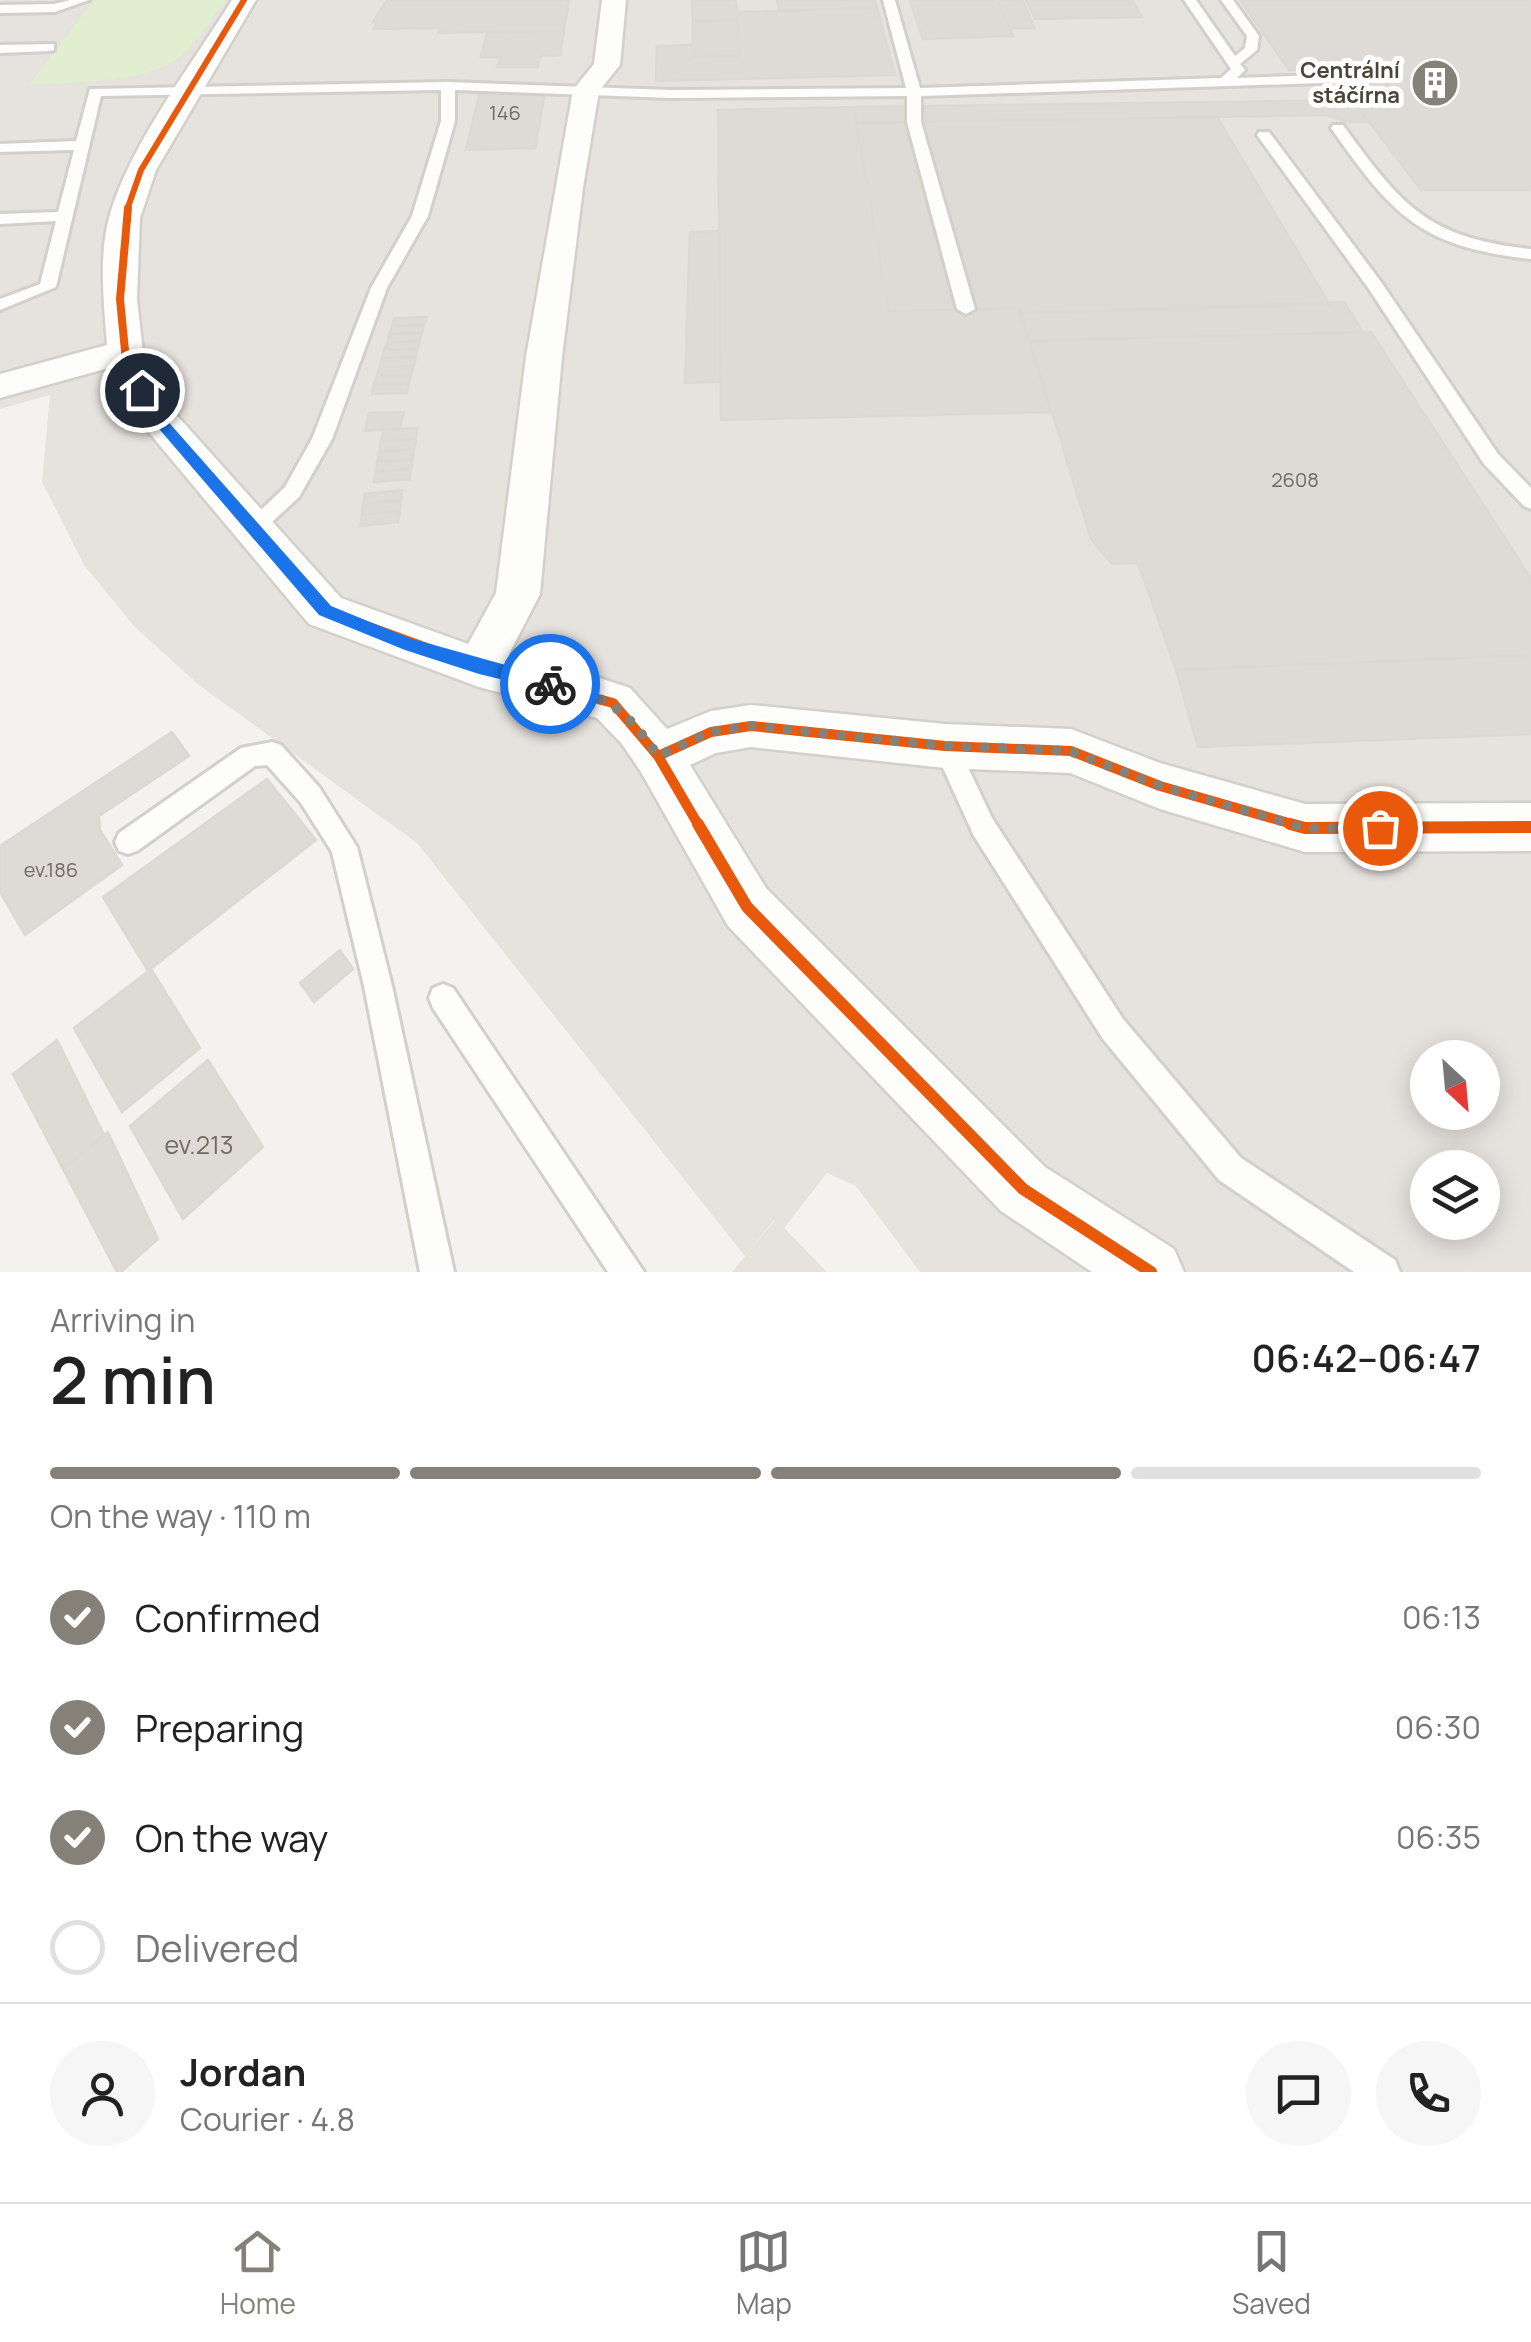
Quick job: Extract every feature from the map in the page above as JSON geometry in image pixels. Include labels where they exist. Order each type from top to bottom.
[{"type":"street","points":[[244,0],[141,170],[124,218],[120,299],[126,361],[158,420],[325,610],[405,644],[613,703],[639,728],[658,756],[747,907],[1023,1189],[1151,1272]]},
{"type":"street","points":[[479,667],[518,594],[580,78],[607,65],[614,0]]},
{"type":"street","points":[[0,386],[125,352]]},
{"type":"street","points":[[658,756],[711,732],[751,726],[945,746],[1070,751],[1160,786],[1305,828],[1531,828]]},
{"type":"lane","points":[[0,9],[55,8],[83,0]]},
{"type":"lane","points":[[889,0],[914,92],[914,122],[966,309]]},
{"type":"lane","points":[[1190,0],[1238,70],[1226,81]]},
{"type":"lane","points":[[1228,0],[1253,36],[1251,50],[1234,63]]},
{"type":"lane","points":[[0,48],[49,47]]},
{"type":"lane","points":[[4,302],[48,287],[95,92],[448,86],[580,78],[736,94],[1322,79]]},
{"type":"lane","points":[[252,527],[292,492],[322,440],[378,288],[420,216],[448,121],[448,86]]},
{"type":"lane","points":[[1338,128],[1387,196],[1416,222],[1449,242],[1496,252],[1531,254]]},
{"type":"lane","points":[[1264,134],[1375,286],[1491,458],[1531,501]]},
{"type":"lane","points":[[0,148],[82,145]]},
{"type":"lane","points":[[0,218],[65,216]]},
{"type":"lane","points":[[945,746],[983,828],[1114,1029],[1230,1169],[1370,1269]]},
{"type":"lane","points":[[128,842],[250,756],[272,753],[310,795],[344,847],[378,986],[437,1272]]},
{"type":"lane","points":[[443,998],[627,1272]]},
{"type":"shaded area","points":[[0,0],[1531,0],[1531,1272],[920,1272],[856,1186],[827,1173],[784,1228],[775,1219],[745,1256],[417,843],[199,685],[134,626],[84,565],[42,482],[50,395],[0,409]]},
{"type":"shaded area","points":[[719,130],[720,231],[690,232],[685,383],[720,382],[721,420],[561,424],[574,310],[619,239],[629,131]]},
{"type":"shaded area","points":[[776,1219],[784,1228],[827,1272],[732,1272]]},
{"type":"green space","points":[[94,0],[226,0],[182,55],[150,72],[109,80],[29,85]]},
{"type":"building","points":[[387,0],[569,0],[564,30],[438,33],[440,28],[374,29],[377,22],[373,22]]},
{"type":"building","points":[[692,0],[736,0],[738,20],[693,21]]},
{"type":"building","points":[[777,0],[875,0],[877,8],[779,11]]},
{"type":"building","points":[[910,0],[997,0],[1013,36],[923,39]]},
{"type":"building","points":[[997,0],[1022,0],[1035,28],[1010,28]]},
{"type":"building","points":[[1026,0],[1132,0],[1142,17],[1035,19]]},
{"type":"building","name":"Centrální stáčírna","points":[[1240,0],[1531,0],[1531,190],[1421,190],[1329,69],[1289,70]]},
{"type":"building","points":[[877,8],[895,75],[656,81],[657,46],[693,45],[693,57],[740,56],[737,12]]},
{"type":"building","points":[[738,20],[740,56],[693,57],[693,21]]},
{"type":"building","points":[[564,31],[560,55],[540,56],[538,67],[497,67],[500,57],[481,57],[487,32]]},
{"type":"building","points":[[545,94],[535,148],[466,150],[479,95]]},
{"type":"building","points":[[1353,100],[1370,122],[1348,122],[1327,115],[856,123],[854,107]]},
{"type":"building","points":[[854,107],[889,311],[1018,308],[1051,412],[721,420],[718,110]]},
{"type":"building","points":[[1217,117],[1330,305],[1022,313],[1018,308],[889,311],[856,123]]},
{"type":"building","points":[[720,231],[720,382],[685,383],[690,232]]},
{"type":"building","points":[[1344,302],[1363,332],[1030,341],[1022,313]]},
{"type":"building","points":[[427,317],[424,325],[392,326],[394,318]]},
{"type":"building","points":[[424,325],[422,333],[389,334],[392,326]]},
{"type":"building","points":[[1371,332],[1531,578],[1531,655],[1176,670],[1138,563],[1112,564],[1091,539],[1030,341]]},
{"type":"building","points":[[422,333],[420,341],[387,343],[389,334]]},
{"type":"building","points":[[420,341],[418,349],[384,350],[387,343]]},
{"type":"building","points":[[418,349],[416,357],[382,358],[384,350]]},
{"type":"building","points":[[416,357],[414,366],[380,367],[382,358]]},
{"type":"building","points":[[414,366],[411,375],[377,376],[380,367]]},
{"type":"building","points":[[411,375],[409,384],[374,384],[377,376]]},
{"type":"building","points":[[374,384],[409,384],[407,393],[372,394]]},
{"type":"building","points":[[404,412],[400,429],[365,431],[369,413]]},
{"type":"building","points":[[417,428],[416,439],[381,442],[383,430]]},
{"type":"building","points":[[416,439],[414,449],[379,452],[381,442]]},
{"type":"building","points":[[414,449],[413,459],[377,462],[379,452]]},
{"type":"building","points":[[413,459],[411,469],[376,472],[377,462]]},
{"type":"building","points":[[411,469],[410,479],[374,482],[376,472]]},
{"type":"building","points":[[402,490],[401,500],[363,504],[365,494]]},
{"type":"building","points":[[401,500],[400,511],[362,515],[363,504]]},
{"type":"building","points":[[400,511],[398,522],[360,526],[362,515]]},
{"type":"building","points":[[1531,655],[1531,734],[1198,747],[1176,670]]},
{"type":"building","points":[[172,732],[189,756],[99,816],[100,830],[122,865],[25,935],[0,892],[0,846]]},
{"type":"building","points":[[267,779],[316,840],[148,971],[103,897]]},
{"type":"building","points":[[340,950],[353,969],[314,1002],[300,983]]},
{"type":"building","points":[[151,969],[200,1048],[122,1112],[74,1028]]},
{"type":"building","points":[[57,1040],[104,1135],[63,1169],[13,1074]]},
{"type":"building","points":[[208,1060],[263,1147],[183,1219],[130,1126]]},
{"type":"building","points":[[108,1132],[158,1239],[121,1272],[117,1272],[63,1169]]},
{"type":"cycle path","points":[[244,0],[141,170],[124,218],[120,299],[126,361],[159,420],[325,611],[479,667],[613,703],[658,756],[747,907],[1023,1189],[1151,1272]]},
{"type":"cycle path","points":[[658,756],[711,732],[751,726],[945,746],[1071,751],[1160,786],[1305,828],[1531,827]]},
{"type":"way so far","points":[[550,684],[613,703],[639,728],[658,756],[711,732],[751,726],[945,746],[1070,751],[1160,786],[1305,828],[1380,828]]},
{"type":"place","name":"Centrální stáčírna","points":[[1435,83]]},
{"type":"route","points":[[142,390],[158,420],[325,610],[405,644],[550,684]]}]
